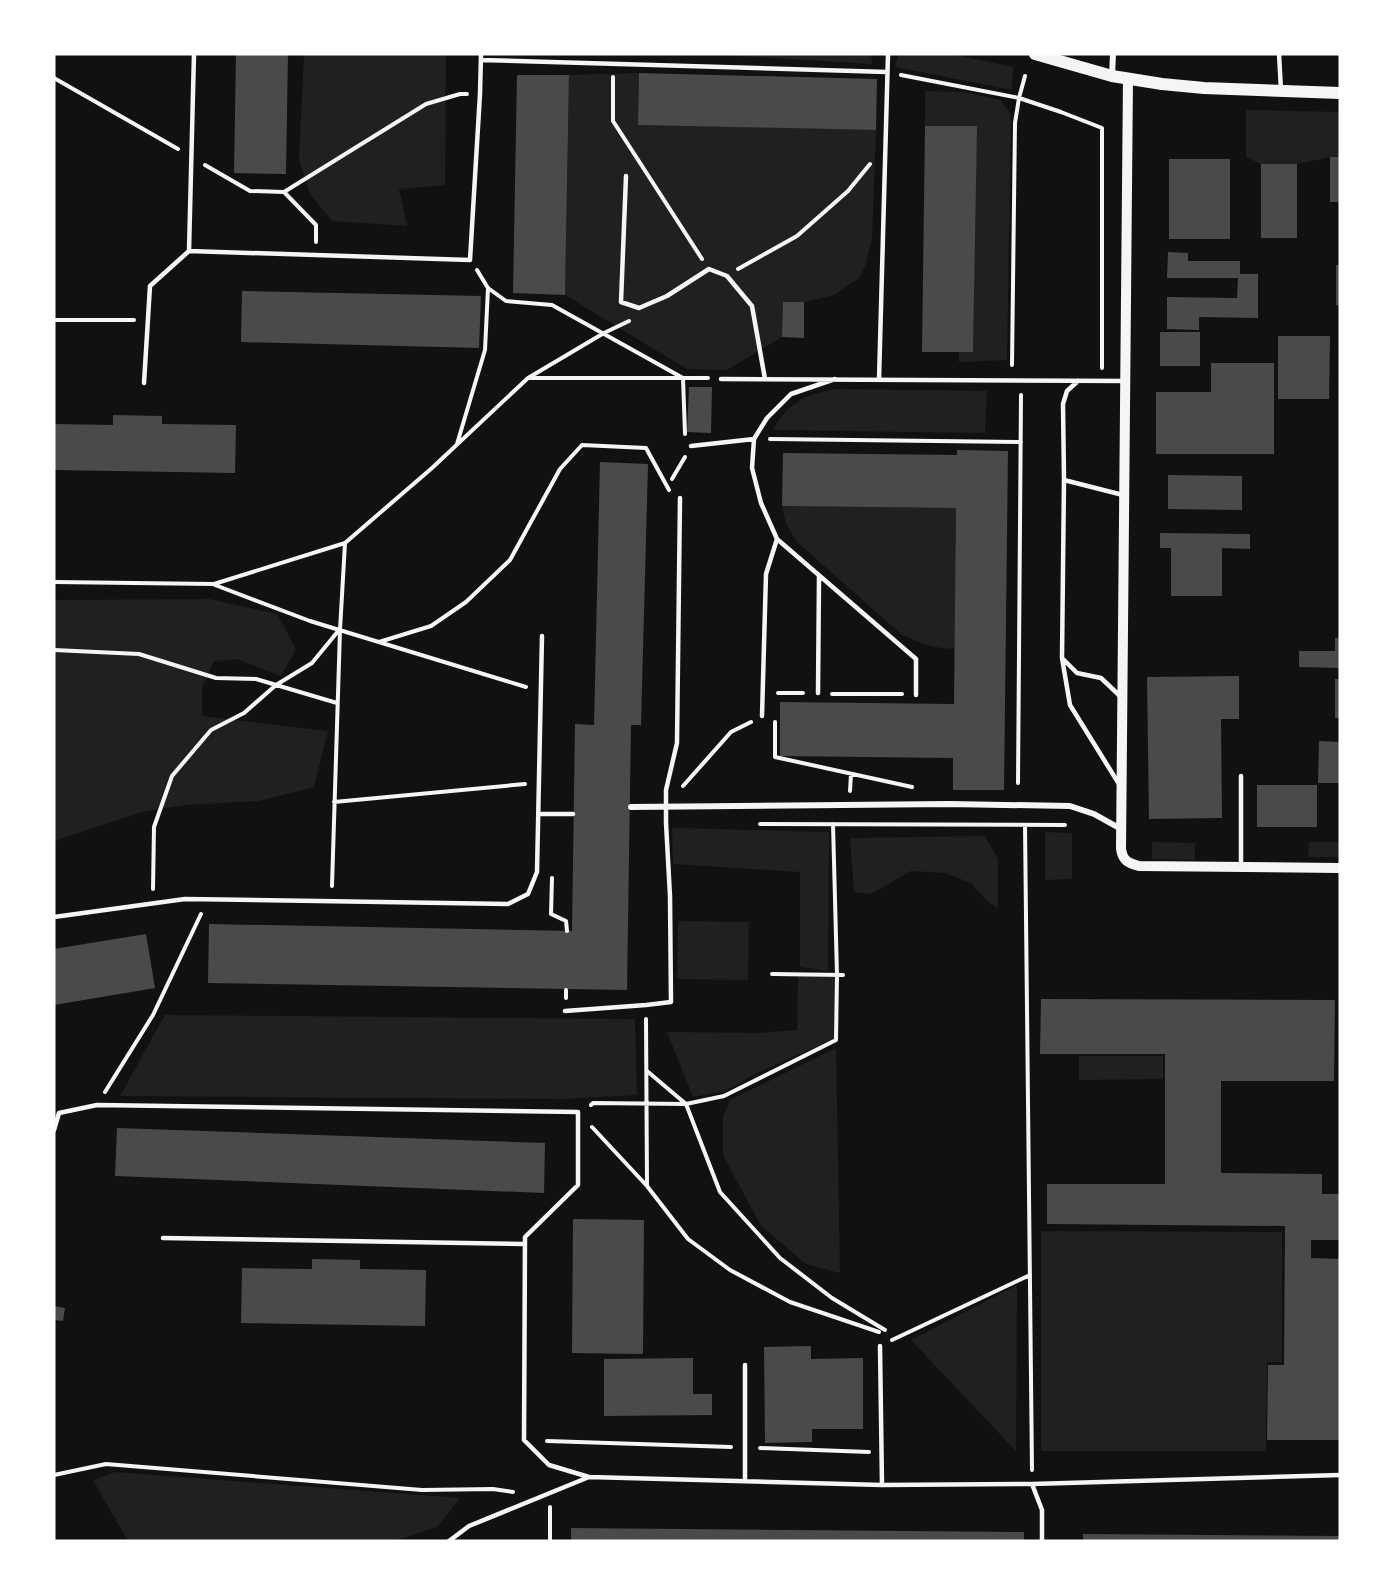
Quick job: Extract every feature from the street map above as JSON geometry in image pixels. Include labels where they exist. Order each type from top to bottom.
[{"type":"main road","points":[[1035,54],[1112,76],[1162,84],[1204,88],[1340,93]]},
{"type":"street","points":[[1112,76],[1113,54]]},
{"type":"street","points":[[1128,78],[1121,829],[1123,858],[1139,866],[1340,867]]},
{"type":"street","points":[[631,807],[959,804],[1070,806],[1094,814],[1121,829]]},
{"type":"lane","points":[[189,251],[194,54]]},
{"type":"lane","points":[[144,383],[150,286],[189,251],[470,260],[481,54]]},
{"type":"lane","points":[[879,380],[888,54]]},
{"type":"lane","points":[[1280,54],[1281,91]]},
{"type":"lane","points":[[481,60],[887,72]]},
{"type":"lane","points":[[626,176],[621,302],[639,308],[667,296],[709,269],[727,276],[752,306],[765,379]]},
{"type":"lane","points":[[720,379],[1125,381]]},
{"type":"lane","points":[[835,380],[791,394],[767,418],[754,439],[752,468],[760,503],[777,539],[916,659],[916,695]]},
{"type":"lane","points":[[1078,381],[1067,391],[1063,404],[1062,658],[1070,705],[1122,789]]},
{"type":"lane","points":[[691,446],[754,439]]},
{"type":"lane","points":[[1064,480],[1124,495]]},
{"type":"lane","points":[[565,1011],[671,1002],[666,790],[677,743],[681,498]]},
{"type":"lane","points":[[762,716],[766,574],[777,539]]},
{"type":"lane","points":[[818,693],[819,576]]},
{"type":"lane","points":[[54,917],[185,899],[508,904],[528,894],[537,872],[542,636]]},
{"type":"lane","points":[[1062,658],[1077,673],[1101,678],[1122,698]]},
{"type":"lane","points":[[1241,776],[1241,867]]},
{"type":"lane","points":[[539,814],[573,814]]},
{"type":"lane","points":[[54,1130],[59,1113],[97,1105],[578,1112],[578,1185],[525,1237],[524,1440],[549,1465],[589,1477],[882,1485],[1032,1484],[1340,1475]]},
{"type":"lane","points":[[163,1238],[525,1244]]},
{"type":"lane","points":[[880,1346],[882,1485]]},
{"type":"lane","points":[[745,1365],[745,1481]]},
{"type":"lane","points":[[449,1541],[469,1526],[589,1477]]},
{"type":"lane","points":[[1032,1484],[1042,1510],[1042,1541]]},
{"type":"path","points":[[613,63],[613,121],[709,269]]},
{"type":"path","points":[[887,72],[1019,98],[1102,128],[1102,381]]},
{"type":"path","points":[[1018,783],[1021,393],[1012,366],[1015,123],[1025,76]]},
{"type":"path","points":[[284,192],[426,104],[460,94],[480,94]]},
{"type":"path","points":[[470,260],[488,288],[506,301],[552,305],[683,378]]},
{"type":"path","points":[[457,445],[485,350],[488,288]]},
{"type":"path","points":[[54,320],[147,321]]},
{"type":"path","points":[[54,582],[214,584],[345,543],[457,445],[528,378],[720,379]]},
{"type":"path","points":[[672,479],[691,446],[685,435],[683,378]]},
{"type":"path","points":[[754,439],[1021,442]]},
{"type":"path","points":[[379,642],[431,626],[466,603],[510,560],[560,470],[582,445],[646,448],[669,490]]},
{"type":"path","points":[[332,902],[337,703],[345,543]]},
{"type":"path","points":[[214,584],[310,621],[541,692]]},
{"type":"path","points":[[153,903],[154,827],[172,776],[211,730],[244,713],[276,685],[312,663],[340,630]]},
{"type":"path","points":[[54,650],[139,654],[216,678],[256,679],[337,703]]},
{"type":"path","points":[[775,703],[775,693],[916,695]]},
{"type":"path","points":[[775,714],[775,757],[916,788]]},
{"type":"path","points":[[666,790],[684,786],[731,732],[762,716]]},
{"type":"path","points":[[334,802],[539,782]]},
{"type":"path","points":[[750,824],[1065,825]]},
{"type":"path","points":[[833,824],[837,975],[836,1040],[724,1096],[686,1104],[593,1103],[578,1112],[647,1186],[688,1239],[730,1270],[790,1302],[896,1338]]},
{"type":"path","points":[[1025,825],[1032,1484]]},
{"type":"path","points":[[97,1105],[153,1015],[204,908]]},
{"type":"path","points":[[772,974],[843,975]]},
{"type":"path","points":[[646,1005],[647,1186]]},
{"type":"path","points":[[647,1071],[686,1104],[720,1192],[780,1258],[832,1298],[896,1338]]},
{"type":"path","points":[[880,1346],[1030,1275]]},
{"type":"path","points":[[524,1440],[882,1452]]},
{"type":"path","points":[[54,1475],[106,1464],[422,1490],[493,1489],[550,1498],[550,1541]]},
{"type":"shaded area","points":[[304,54],[446,54],[445,185],[399,189],[407,226],[332,221],[310,194],[299,159]]},
{"type":"shaded area","points":[[706,54],[871,54],[872,64]]},
{"type":"shaded area","points":[[899,54],[952,54],[1013,67],[1012,90],[895,67]]},
{"type":"shaded area","points":[[639,73],[638,125],[876,130],[872,237],[866,265],[859,278],[834,295],[805,302],[783,302],[782,337],[727,370],[687,369],[565,295],[569,75]]},
{"type":"shaded area","points":[[925,91],[963,92],[1001,100],[1011,115],[1007,360],[959,362],[959,352],[973,352],[976,127],[925,126]]},
{"type":"shaded area","points":[[1246,110],[1340,112],[1340,157],[1297,164],[1261,164],[1246,157]]},
{"type":"shaded area","points":[[837,389],[987,391],[985,433],[773,430],[785,413],[799,401],[817,393]]},
{"type":"shaded area","points":[[782,506],[956,508],[955,649],[927,645],[901,634],[797,542],[786,524]]},
{"type":"shaded area","points":[[209,599],[277,614],[296,649],[281,676],[237,659],[214,661],[202,687],[202,716],[328,731],[314,787],[258,801],[185,805],[142,812],[54,841],[54,600]]},
{"type":"shaded area","points":[[672,828],[829,832],[828,971],[800,967],[800,872],[673,864]]},
{"type":"shaded area","points":[[1045,832],[1072,833],[1072,879],[1045,880]]},
{"type":"shaded area","points":[[985,836],[998,859],[998,908],[988,902],[971,883],[945,873],[911,871],[871,894],[854,892],[850,838]]},
{"type":"shaded area","points":[[1152,842],[1195,843],[1195,860],[1152,859]]},
{"type":"shaded area","points":[[1309,842],[1340,842],[1340,857],[1308,857]]},
{"type":"shaded area","points":[[678,921],[749,922],[748,980],[677,979]]},
{"type":"shaded area","points":[[798,976],[835,977],[835,1038],[753,1075],[726,1091],[693,1097],[667,1032],[759,1033],[797,1030]]},
{"type":"shaded area","points":[[165,1015],[635,1019],[637,1095],[564,1099],[120,1096]]},
{"type":"shaded area","points":[[836,1048],[840,1273],[806,1264],[761,1226],[723,1155],[723,1116],[730,1100]]},
{"type":"shaded area","points":[[1079,1056],[1163,1056],[1163,1079],[1079,1080]]},
{"type":"shaded area","points":[[1041,1231],[1282,1232],[1282,1362],[1267,1362],[1266,1451],[1041,1451]]},
{"type":"shaded area","points":[[1017,1285],[1016,1451],[911,1340]]},
{"type":"shaded area","points":[[115,1472],[460,1498],[437,1527],[395,1541],[128,1541],[93,1480]]},
{"type":"building","points":[[236,54],[288,54],[286,174],[234,173]]},
{"type":"building","points":[[639,73],[877,79],[876,130],[638,125]]},
{"type":"building","points":[[517,75],[569,75],[565,295],[513,293]]},
{"type":"building","points":[[925,126],[977,126],[973,352],[922,352]]},
{"type":"building","points":[[1330,157],[1340,157],[1340,202],[1330,202]]},
{"type":"building","points":[[1169,159],[1230,159],[1230,239],[1169,239]]},
{"type":"building","points":[[1261,164],[1297,164],[1297,238],[1261,238]]},
{"type":"building","points":[[1168,252],[1188,253],[1188,261],[1240,261],[1240,274],[1258,274],[1258,318],[1199,317],[1199,330],[1167,329],[1167,297],[1237,298],[1238,278],[1167,278]]},
{"type":"building","points":[[1336,265],[1340,265],[1340,306],[1336,305]]},
{"type":"building","points":[[242,291],[481,296],[479,348],[241,342]]},
{"type":"building","points":[[783,302],[804,302],[804,338],[782,337]]},
{"type":"building","points":[[1160,332],[1200,332],[1200,366],[1160,366]]},
{"type":"building","points":[[1278,336],[1330,336],[1329,399],[1278,399]]},
{"type":"building","points":[[1211,363],[1274,363],[1274,454],[1156,454],[1156,392],[1211,392]]},
{"type":"building","points":[[689,387],[712,387],[711,433],[687,432]]},
{"type":"building","points":[[113,415],[162,416],[162,424],[236,425],[235,473],[54,470],[54,424],[113,425]]},
{"type":"building","points":[[957,450],[1008,451],[1004,790],[953,790],[953,758],[780,756],[780,702],[954,704],[956,508],[782,506],[783,453],[957,455]]},
{"type":"building","points":[[600,462],[648,464],[641,725],[631,725],[627,990],[208,983],[209,924],[572,931],[575,724],[594,725]]},
{"type":"building","points":[[1168,475],[1242,476],[1242,510],[1168,509]]},
{"type":"building","points":[[1160,533],[1250,534],[1250,549],[1222,548],[1222,596],[1171,596],[1171,548],[1160,548]]},
{"type":"building","points":[[1335,638],[1340,638],[1340,668],[1299,667],[1299,651],[1335,651]]},
{"type":"building","points":[[1239,676],[1239,719],[1221,719],[1222,818],[1149,819],[1147,677]]},
{"type":"building","points":[[1335,679],[1340,679],[1340,718],[1335,718]]},
{"type":"building","points":[[1319,741],[1340,742],[1340,783],[1318,783]]},
{"type":"building","points":[[1257,785],[1317,785],[1317,827],[1257,827]]},
{"type":"building","points":[[146,934],[155,988],[54,1005],[54,949]]},
{"type":"building","points":[[1041,999],[1335,1000],[1334,1081],[1221,1081],[1221,1173],[1322,1174],[1322,1194],[1340,1194],[1340,1240],[1311,1240],[1311,1258],[1340,1259],[1340,1440],[1267,1440],[1268,1365],[1284,1365],[1285,1226],[1047,1224],[1047,1184],[1165,1184],[1165,1054],[1040,1054]]},
{"type":"building","points":[[117,1128],[545,1143],[544,1193],[115,1176]]},
{"type":"building","points":[[573,1219],[644,1220],[643,1354],[572,1353]]},
{"type":"building","points":[[312,1259],[360,1260],[360,1269],[426,1270],[425,1326],[241,1323],[242,1268],[312,1269]]},
{"type":"building","points":[[54,1306],[65,1308],[63,1321],[54,1320]]},
{"type":"building","points":[[811,1346],[811,1359],[863,1358],[863,1429],[812,1429],[812,1442],[765,1443],[764,1347]]},
{"type":"building","points":[[693,1358],[693,1394],[712,1394],[712,1415],[604,1416],[604,1359]]},
{"type":"building","points":[[571,1528],[1024,1532],[1024,1541],[571,1541]]},
{"type":"building","points":[[1083,1534],[1340,1536],[1340,1541],[1083,1541]]}]
